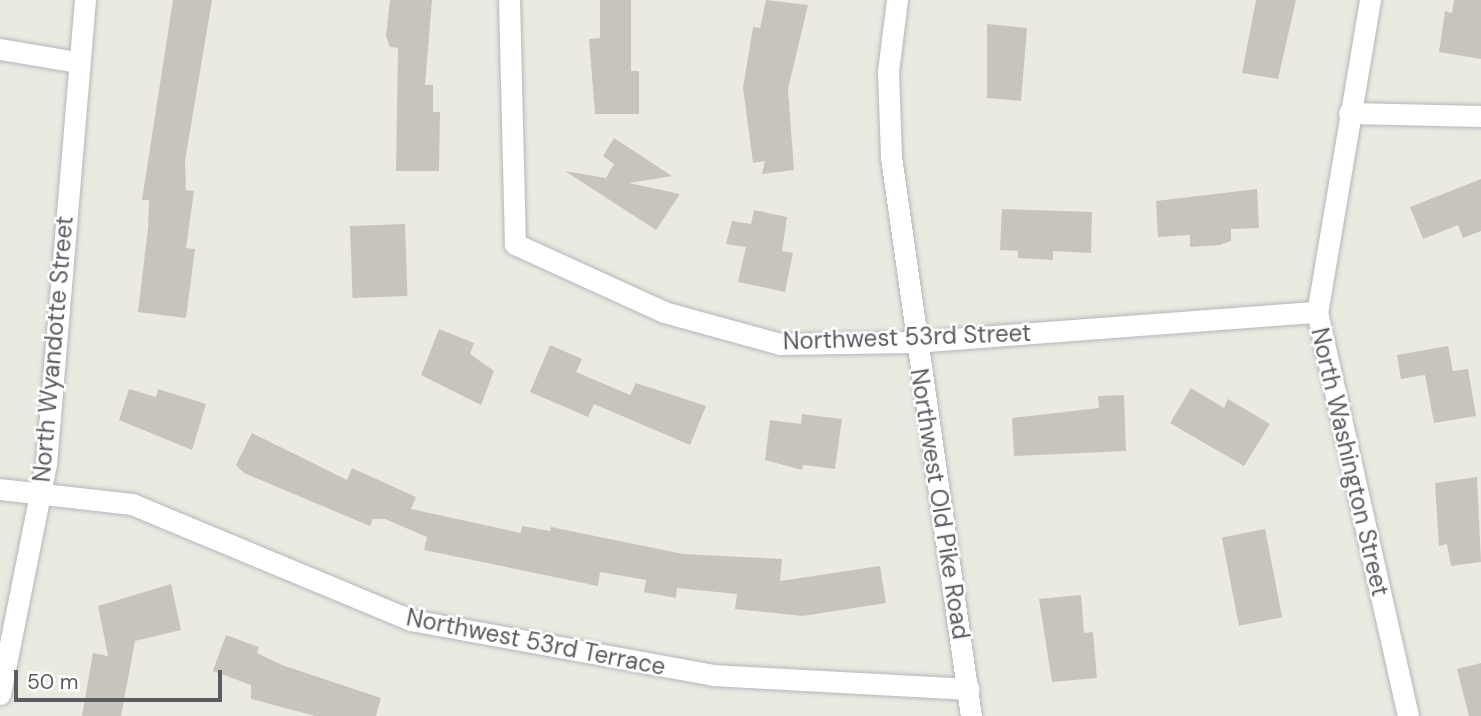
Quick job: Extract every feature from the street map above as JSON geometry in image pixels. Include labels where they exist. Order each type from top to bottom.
[{"type":"street","name":"North Wyandotte Street","points":[[0,694],[42,489],[77,61],[85,0]]},
{"type":"street","name":"Northwest 53rd Street","points":[[509,0],[515,244],[721,331],[780,344],[914,342],[1317,313]]},
{"type":"street","name":"Northwest Old Pike Road","points":[[897,0],[888,72],[891,157],[914,342],[971,716]]},
{"type":"street","name":"North Washington Street","points":[[1370,0],[1317,313],[1408,716]]},
{"type":"street","points":[[0,49],[77,61]]},
{"type":"street","points":[[1349,113],[1481,116]]},
{"type":"street","name":"Northwest 53rd Terrace","points":[[0,489],[42,489],[132,504],[185,521],[278,570],[411,620],[713,675],[969,689]]},
{"type":"building","points":[[173,0],[212,0],[185,161],[186,190],[194,191],[186,248],[195,249],[186,318],[138,312],[149,200],[142,200]]},
{"type":"building","points":[[390,0],[432,0],[425,85],[433,85],[433,112],[440,112],[439,171],[396,171],[398,48],[390,47],[386,36]]},
{"type":"building","points":[[600,0],[631,0],[631,71],[639,71],[639,114],[595,114],[589,39],[600,38]]},
{"type":"building","points":[[766,0],[808,5],[788,89],[794,170],[762,174],[765,161],[753,163],[743,88],[753,27],[760,28]]},
{"type":"building","points":[[1256,0],[1296,0],[1278,79],[1242,73]]},
{"type":"building","points":[[1454,0],[1481,0],[1481,59],[1439,52],[1445,11],[1452,13]]},
{"type":"building","points":[[987,24],[1027,28],[1021,101],[987,98]]},
{"type":"building","points":[[614,138],[672,176],[629,183],[680,194],[656,230],[565,171],[606,178],[614,164],[603,156]]},
{"type":"building","points":[[1481,179],[1481,231],[1463,238],[1458,225],[1423,239],[1410,207]]},
{"type":"building","points":[[1257,189],[1259,228],[1231,229],[1231,241],[1220,245],[1190,247],[1190,235],[1158,237],[1156,201]]},
{"type":"building","points":[[1002,209],[1092,212],[1091,253],[1053,251],[1053,260],[1018,258],[1018,251],[1000,250]]},
{"type":"building","points":[[754,210],[787,217],[782,251],[793,253],[785,292],[738,282],[746,247],[726,244],[732,221],[751,224]]},
{"type":"building","points":[[405,224],[408,296],[353,298],[350,226]]},
{"type":"building","points":[[439,329],[474,343],[470,354],[494,371],[481,405],[421,375]]},
{"type":"building","points":[[550,345],[582,359],[576,372],[630,395],[636,383],[706,406],[690,445],[594,404],[588,417],[530,392]]},
{"type":"building","points":[[1448,346],[1453,371],[1468,369],[1476,416],[1434,423],[1425,375],[1401,379],[1397,355]]},
{"type":"building","points":[[1191,388],[1224,408],[1228,399],[1270,424],[1244,466],[1170,423]]},
{"type":"building","points":[[129,389],[156,397],[158,389],[206,404],[192,450],[119,420]]},
{"type":"building","points":[[1124,395],[1126,451],[1014,456],[1012,418],[1099,408],[1098,396]]},
{"type":"building","points":[[802,414],[842,419],[835,469],[803,465],[802,470],[765,460],[770,420],[801,424]]},
{"type":"building","points":[[252,433],[347,480],[352,468],[416,497],[411,509],[521,533],[522,526],[550,531],[551,527],[683,554],[782,559],[780,581],[880,566],[886,603],[803,616],[735,609],[737,594],[677,588],[676,598],[644,592],[646,580],[600,572],[598,586],[424,550],[427,537],[385,519],[373,519],[370,526],[244,473],[236,465]]},
{"type":"building","points":[[1477,477],[1481,562],[1451,566],[1447,544],[1439,546],[1435,483]]},
{"type":"building","points":[[1265,529],[1282,617],[1239,626],[1222,537]]},
{"type":"building","points":[[171,584],[181,630],[135,641],[121,716],[82,716],[93,653],[108,656],[98,606]]},
{"type":"building","points":[[1081,595],[1084,633],[1093,632],[1097,678],[1052,682],[1039,599]]},
{"type":"building","points":[[226,635],[259,647],[257,653],[282,665],[381,698],[376,716],[315,716],[251,699],[251,685],[213,671]]},
{"type":"building","points":[[1481,663],[1481,716],[1469,716],[1457,669]]}]
